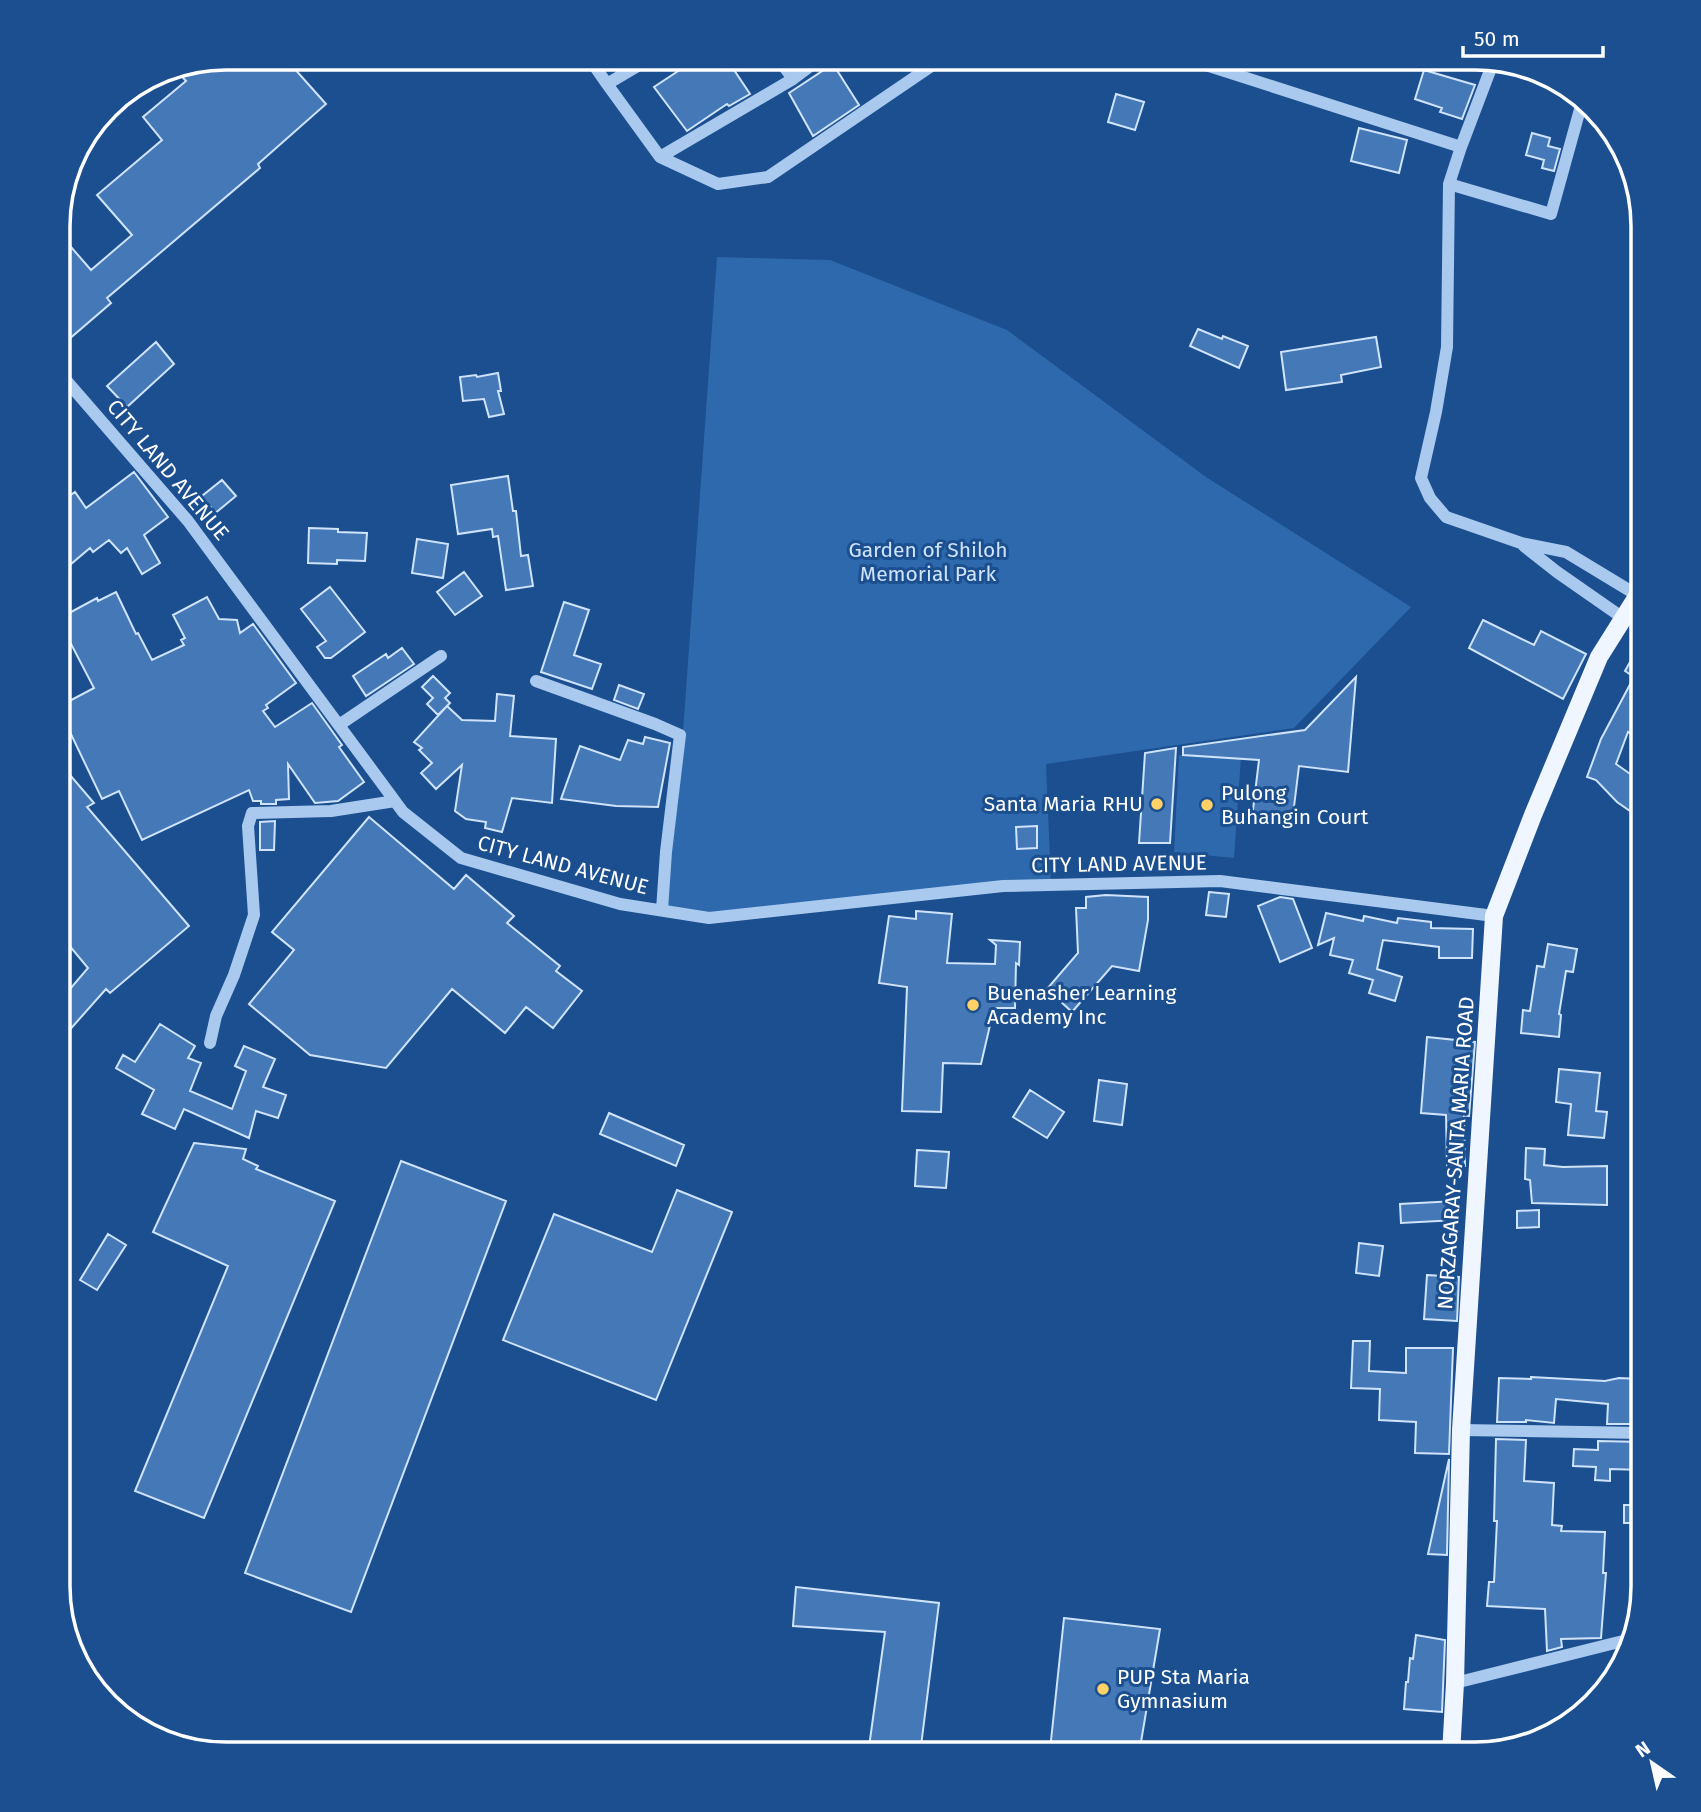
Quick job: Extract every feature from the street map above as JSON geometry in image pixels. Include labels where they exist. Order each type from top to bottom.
[{"type":"main road","name":"NORZAGARAY-SANTA MARIA ROAD","points":[[1452,1742],[1461,1430],[1494,916],[1599,657],[1631,605]]},
{"type":"street","points":[[597,70],[660,157],[718,184],[768,177],[925,70]]},
{"type":"street","points":[[607,84],[631,70]]},
{"type":"street","points":[[787,70],[793,79]]},
{"type":"street","points":[[660,157],[805,70]]},
{"type":"street","points":[[1221,70],[1461,147]]},
{"type":"street","points":[[1490,71],[1449,184],[1447,347],[1421,478],[1430,498],[1446,517],[1521,543],[1566,552],[1631,586]]},
{"type":"street","points":[[1449,184],[1551,214],[1580,111]]},
{"type":"street","name":"CITY LAND AVENUE","points":[[70,385],[188,521],[403,812],[461,858],[620,905],[709,918],[1016,886],[1220,881],[1494,916]]},
{"type":"street","points":[[1521,543],[1623,618]]},
{"type":"street","points":[[339,725],[441,656]]},
{"type":"street","points":[[537,681],[680,735],[662,910]]},
{"type":"street","points":[[210,1042],[216,1016],[234,975],[254,915],[248,826],[252,813],[331,811],[395,801]]},
{"type":"street","points":[[1461,1430],[1631,1433]]},
{"type":"street","points":[[1455,1683],[1621,1642]]},
{"type":"green space","name":"Garden of Shiloh Memorial Park","points":[[717,257],[830,260],[1007,330],[1206,477],[1411,607],[1294,728],[1046,764],[1051,883],[725,920],[662,910],[678,802]]},
{"type":"green space","name":"Pulong Buhangin Court","points":[[1179,755],[1241,757],[1234,858],[1174,852]]},
{"type":"building","points":[[296,70],[326,104],[258,164],[260,168],[107,298],[111,303],[70,338],[70,246],[91,270],[132,235],[97,195],[162,140],[143,117],[186,81],[182,76],[206,71]]},
{"type":"building","points":[[680,70],[734,70],[750,94],[729,106],[727,104],[687,131],[654,87]]},
{"type":"building","points":[[824,70],[837,70],[859,105],[813,136],[789,93]]},
{"type":"building","points":[[1424,70],[1475,85],[1462,119],[1440,112],[1442,108],[1415,99]]},
{"type":"building","points":[[1116,94],[1144,102],[1135,130],[1108,122]]},
{"type":"building","points":[[1359,128],[1407,140],[1399,173],[1351,161]]},
{"type":"building","points":[[1532,133],[1550,138],[1548,146],[1560,149],[1554,171],[1542,168],[1544,160],[1526,155]]},
{"type":"building","points":[[1198,329],[1248,346],[1239,368],[1190,346]]},
{"type":"building","points":[[1376,337],[1381,367],[1341,375],[1342,382],[1286,390],[1281,352]]},
{"type":"building","points":[[156,342],[174,364],[127,407],[107,386]]},
{"type":"building","points":[[498,373],[501,391],[498,391],[504,414],[489,417],[484,399],[463,401],[460,377]]},
{"type":"building","points":[[134,472],[168,517],[144,535],[160,563],[142,574],[127,548],[121,553],[109,540],[93,552],[90,548],[70,565],[70,496],[75,492],[86,508]]},
{"type":"building","points":[[508,476],[513,511],[516,511],[521,556],[528,555],[533,586],[506,590],[498,536],[493,537],[492,529],[458,534],[451,485]]},
{"type":"building","points":[[222,480],[236,496],[213,515],[213,510],[202,496]]},
{"type":"building","points":[[309,528],[367,533],[365,561],[308,563]]},
{"type":"building","points":[[417,539],[448,544],[443,578],[412,573]]},
{"type":"building","points":[[464,572],[482,596],[455,615],[437,592]]},
{"type":"building","points":[[330,587],[365,632],[331,658],[325,658],[317,647],[326,641],[301,609]]},
{"type":"building","points":[[116,592],[152,660],[184,645],[181,640],[185,638],[173,615],[207,597],[219,619],[237,620],[240,633],[253,624],[296,683],[266,705],[268,708],[263,711],[275,727],[312,703],[364,782],[338,801],[315,803],[288,764],[289,799],[276,800],[276,804],[261,804],[261,801],[253,801],[249,790],[142,840],[119,791],[102,799],[70,732],[70,701],[94,688],[70,642],[70,613],[97,598],[98,601]]},
{"type":"building","points":[[564,602],[589,610],[574,655],[601,664],[592,689],[541,672]]},
{"type":"building","points":[[1483,620],[1534,645],[1541,631],[1586,654],[1563,699],[1469,648]]},
{"type":"building","points":[[402,648],[414,664],[366,696],[353,676],[386,654],[388,658]]},
{"type":"building","points":[[1631,660],[1631,675],[1625,671]]},
{"type":"building","points":[[433,676],[450,693],[445,698],[450,703],[438,715],[427,704],[433,698],[422,687]]},
{"type":"building","points":[[1356,677],[1348,772],[1299,766],[1292,823],[1252,818],[1259,760],[1183,755],[1183,747],[1305,730]]},
{"type":"building","points":[[1631,683],[1631,734],[1628,732],[1616,764],[1631,775],[1631,812],[1617,802],[1596,780],[1587,777],[1601,739]]},
{"type":"building","points":[[619,685],[644,694],[638,709],[614,700]]},
{"type":"building","points":[[497,694],[514,696],[510,736],[556,739],[552,803],[512,798],[502,832],[485,828],[486,822],[466,819],[455,811],[462,765],[436,789],[421,773],[432,763],[419,750],[422,748],[414,742],[447,706],[462,720],[495,721]]},
{"type":"building","points":[[645,737],[670,743],[658,807],[616,806],[561,799],[580,746],[620,760],[628,740],[643,744]]},
{"type":"building","name":"Santa Maria RHU","points":[[1176,748],[1170,843],[1139,843],[1145,753]]},
{"type":"building","points":[[70,775],[94,803],[87,807],[189,926],[110,993],[106,989],[70,1030],[70,989],[88,968],[70,946]]},
{"type":"building","points":[[369,817],[454,889],[466,875],[514,916],[507,923],[560,966],[556,971],[582,991],[553,1028],[526,1007],[505,1033],[452,989],[386,1068],[310,1055],[249,1004],[294,950],[272,932]]},
{"type":"building","points":[[275,821],[274,850],[260,850],[260,822]]},
{"type":"building","points":[[1037,826],[1037,848],[1017,849],[1016,827]]},
{"type":"building","points":[[1209,892],[1229,894],[1226,917],[1206,915]]},
{"type":"building","points":[[1086,897],[1148,897],[1148,920],[1139,971],[1112,966],[1072,1012],[1047,989],[1078,953],[1076,908],[1086,908]]},
{"type":"building","points":[[1280,897],[1293,899],[1312,948],[1280,962],[1258,906]]},
{"type":"building","points":[[916,911],[952,914],[947,963],[995,964],[996,945],[990,940],[1020,942],[1019,965],[1016,963],[1015,1008],[994,1008],[981,1064],[943,1063],[941,1112],[902,1111],[907,987],[879,983],[889,916],[916,919]]},
{"type":"building","points":[[1326,913],[1363,921],[1364,916],[1397,923],[1398,918],[1431,922],[1431,928],[1473,929],[1472,958],[1439,958],[1439,947],[1383,940],[1377,969],[1402,977],[1395,1001],[1369,993],[1373,980],[1349,973],[1353,960],[1330,955],[1334,938],[1318,945]]},
{"type":"building","points":[[1548,944],[1577,949],[1573,972],[1566,971],[1559,1014],[1559,1037],[1521,1033],[1523,1010],[1530,1011],[1537,966],[1544,967]]},
{"type":"building","points":[[160,1024],[195,1046],[188,1058],[201,1063],[190,1091],[232,1109],[246,1071],[235,1066],[244,1046],[275,1059],[263,1087],[286,1095],[278,1118],[256,1111],[249,1138],[184,1109],[175,1129],[142,1114],[154,1090],[116,1068],[123,1055],[135,1062]]},
{"type":"building","points":[[1427,1037],[1475,1042],[1469,1116],[1464,1116],[1465,1166],[1447,1166],[1446,1115],[1421,1113]]},
{"type":"building","points":[[1559,1069],[1600,1073],[1596,1111],[1607,1112],[1604,1138],[1568,1135],[1571,1104],[1556,1102]]},
{"type":"building","points":[[1099,1080],[1127,1084],[1122,1125],[1094,1121]]},
{"type":"building","points":[[1030,1090],[1064,1112],[1047,1138],[1013,1117]]},
{"type":"building","points":[[609,1113],[684,1145],[676,1166],[600,1134]]},
{"type":"building","points":[[194,1143],[246,1149],[243,1159],[258,1166],[256,1169],[335,1201],[204,1518],[135,1491],[228,1266],[153,1232]]},
{"type":"building","points":[[1526,1148],[1545,1149],[1544,1165],[1607,1166],[1607,1205],[1532,1203],[1530,1180],[1525,1179]]},
{"type":"building","points":[[917,1150],[949,1152],[946,1188],[915,1186]]},
{"type":"building","points":[[401,1161],[506,1201],[351,1612],[245,1573]]},
{"type":"building","points":[[677,1190],[732,1212],[656,1400],[503,1340],[554,1214],[652,1252]]},
{"type":"building","points":[[1456,1201],[1457,1220],[1401,1223],[1400,1204]]},
{"type":"building","points":[[1539,1210],[1539,1227],[1517,1228],[1517,1211]]},
{"type":"building","points":[[108,1234],[126,1245],[97,1290],[80,1280]]},
{"type":"building","points":[[1359,1243],[1383,1246],[1379,1276],[1356,1273]]},
{"type":"building","points":[[1427,1275],[1459,1277],[1457,1321],[1424,1319]]},
{"type":"building","points":[[1353,1341],[1370,1341],[1369,1371],[1406,1373],[1406,1348],[1453,1348],[1449,1454],[1415,1453],[1416,1422],[1379,1420],[1380,1389],[1351,1388]]},
{"type":"building","points":[[1499,1378],[1605,1381],[1631,1379],[1631,1424],[1607,1424],[1608,1404],[1556,1399],[1554,1423],[1526,1420],[1497,1422]]},
{"type":"building","points":[[1496,1439],[1526,1440],[1524,1481],[1554,1483],[1552,1525],[1562,1526],[1561,1531],[1605,1532],[1603,1573],[1606,1573],[1601,1638],[1561,1639],[1562,1647],[1547,1651],[1545,1609],[1487,1606],[1489,1582],[1494,1582],[1497,1521],[1494,1521]]},
{"type":"building","points":[[1598,1441],[1631,1442],[1631,1470],[1610,1469],[1610,1481],[1595,1480],[1596,1467],[1573,1466],[1574,1449],[1598,1450]]},
{"type":"building","points":[[1449,1459],[1447,1555],[1428,1554]]},
{"type":"building","points":[[1624,1505],[1631,1505],[1631,1523],[1624,1523]]},
{"type":"building","points":[[796,1587],[939,1603],[922,1742],[870,1742],[885,1632],[793,1626]]},
{"type":"building","name":"PUP Sta Maria Gymnasium","points":[[1064,1618],[1160,1629],[1141,1742],[1051,1742]]},
{"type":"building","points":[[1416,1635],[1445,1640],[1442,1712],[1404,1709],[1406,1682]]},
{"type":"place","name":"Santa Maria RHU","points":[[1157,804]]},
{"type":"place","name":"Pulong Buhangin Court","points":[[1207,805]]},
{"type":"place","name":"Buenasher Learning Academy Inc","points":[[973,1005]]},
{"type":"place","name":"PUP Sta Maria Gymnasium","points":[[1103,1689]]}]
